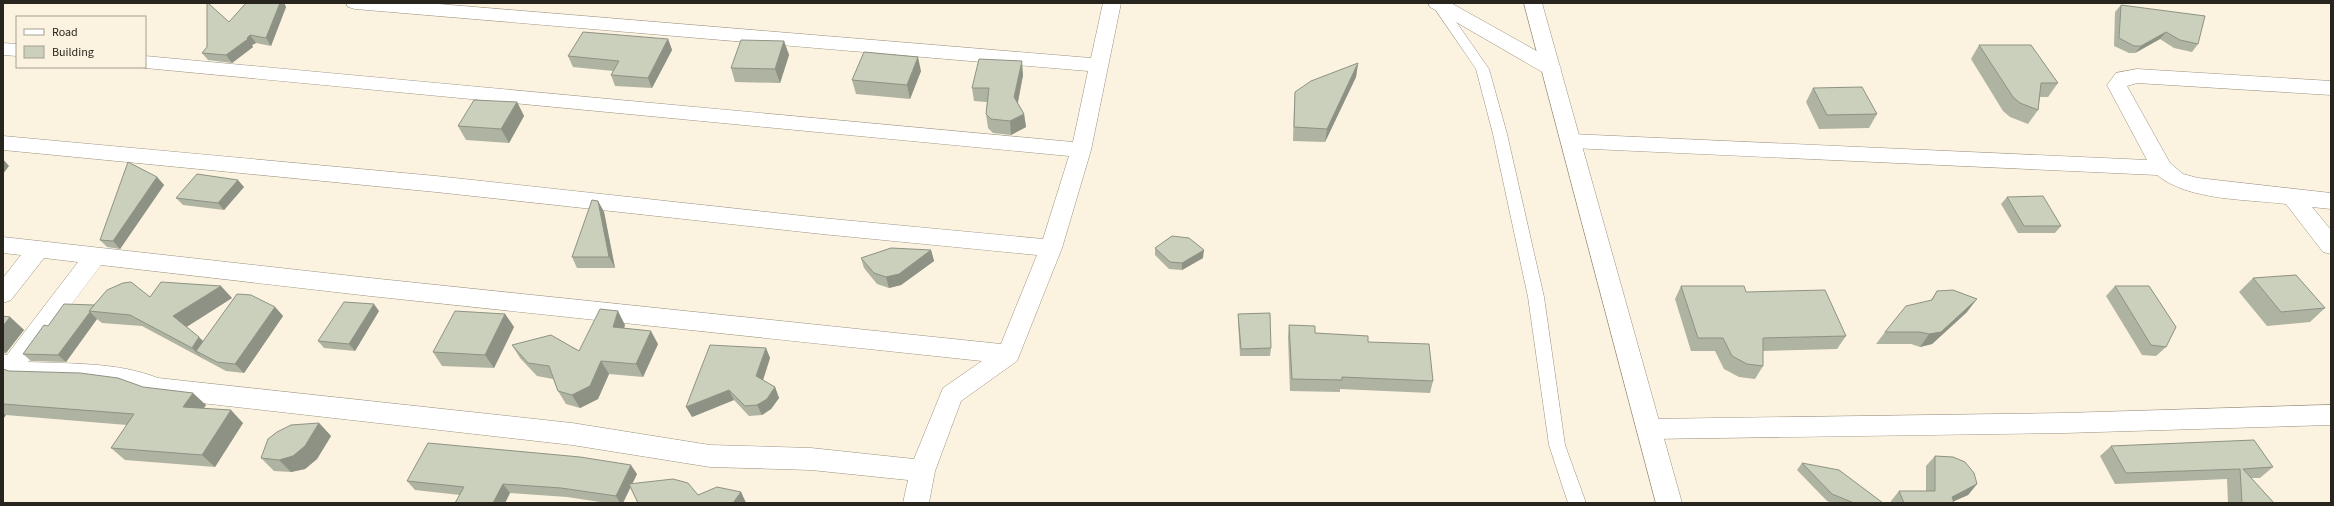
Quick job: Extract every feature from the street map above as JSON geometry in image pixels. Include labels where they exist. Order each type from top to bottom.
[{"type":"street","points":[[355,3],[1099,66]]},
{"type":"street","points":[[916,503],[922,471],[951,394],[1009,354],[1051,248],[1081,150],[1112,3]]},
{"type":"street","points":[[1437,3],[1551,68]]},
{"type":"street","points":[[1534,3],[1589,213],[1670,503]]},
{"type":"street","points":[[3,49],[16,50]]},
{"type":"street","points":[[146,62],[1081,150]]},
{"type":"street","points":[[2331,88],[2224,80],[2136,76],[2123,78],[2117,85],[2162,168],[2176,179],[2197,186],[2294,199],[2331,202]]},
{"type":"street","points":[[1571,141],[2162,168]]},
{"type":"street","points":[[3,143],[436,184],[799,224],[1051,248]]},
{"type":"street","points":[[2294,199],[2331,246]]},
{"type":"street","points":[[3,246],[370,287],[1009,354]]},
{"type":"street","points":[[3,294],[38,250]]},
{"type":"street","points":[[96,256],[8,364],[24,372],[94,374],[134,379],[158,388],[572,434],[710,456],[811,459],[922,471]]},
{"type":"street","points":[[1650,429],[2065,423],[2331,415]]},
{"type":"lane","points":[[1437,3],[1482,69],[1500,134],[1536,297],[1557,445],[1577,503]]},
{"type":"building","points":[[207,3],[229,22],[246,3],[280,3],[266,38],[250,35],[247,38],[248,39],[226,55],[202,53],[207,47]]},
{"type":"building","points":[[2121,5],[2205,16],[2198,44],[2180,40],[2166,32],[2141,46],[2134,46],[2119,38]]},
{"type":"building","points":[[583,32],[668,39],[648,78],[611,75],[619,61],[568,56]]},
{"type":"building","points":[[741,40],[784,41],[775,69],[731,68]]},
{"type":"building","points":[[1979,45],[2031,45],[2058,83],[2041,83],[2038,110],[2020,103],[2013,97]]},
{"type":"building","points":[[864,52],[918,57],[907,85],[852,80]]},
{"type":"building","points":[[979,59],[1022,61],[1014,97],[1024,114],[1010,121],[991,119],[986,114],[989,88],[972,88]]},
{"type":"building","points":[[1358,63],[1327,129],[1294,127],[1295,92],[1311,81]]},
{"type":"building","points":[[1862,87],[1877,114],[1827,115],[1813,88]]},
{"type":"building","points":[[474,100],[517,102],[501,129],[458,126]]},
{"type":"building","points":[[128,162],[157,177],[113,241],[100,240]]},
{"type":"building","points":[[197,174],[238,180],[218,203],[176,198]]},
{"type":"building","points":[[2043,196],[2061,226],[2024,226],[2007,197]]},
{"type":"building","points":[[592,200],[598,201],[609,257],[572,257]]},
{"type":"building","points":[[1172,236],[1189,238],[1204,250],[1182,263],[1170,262],[1155,248]]},
{"type":"building","points":[[891,248],[931,250],[899,274],[886,277],[874,273],[861,258]]},
{"type":"building","points":[[2296,275],[2325,308],[2281,312],[2253,278]]},
{"type":"building","points":[[131,282],[150,297],[161,282],[221,286],[173,316],[199,337],[192,348],[130,315],[89,311],[107,290],[123,283]]},
{"type":"building","points":[[1681,286],[1744,286],[1746,292],[1825,290],[1846,336],[1763,338],[1763,366],[1747,364],[1732,356],[1723,338],[1698,338]]},
{"type":"building","points":[[2115,286],[2149,286],[2176,327],[2166,347],[2151,345]]},
{"type":"building","points":[[1953,290],[1977,299],[1941,332],[1929,334],[1920,332],[1885,332],[1906,306],[1932,300],[1937,291]]},
{"type":"building","points":[[237,294],[251,295],[275,307],[235,364],[217,362],[196,351]]},
{"type":"building","points":[[344,302],[374,304],[349,344],[318,341]]},
{"type":"building","points":[[64,304],[94,305],[58,355],[23,354],[44,325],[48,326]]},
{"type":"building","points":[[600,309],[618,311],[613,327],[651,331],[636,364],[601,361],[590,386],[572,395],[558,391],[549,366],[528,363],[512,345],[551,335],[579,351]]},
{"type":"building","points":[[455,311],[505,314],[485,355],[433,352]]},
{"type":"building","points":[[1270,313],[1271,348],[1241,349],[1238,314]]},
{"type":"building","points":[[3,316],[10,317],[3,326]]},
{"type":"building","points":[[1289,325],[1315,326],[1315,333],[1368,336],[1368,342],[1429,344],[1433,381],[1342,377],[1342,380],[1292,379]]},
{"type":"building","points":[[710,345],[766,348],[756,376],[775,387],[767,399],[757,405],[745,406],[729,390],[686,407]]},
{"type":"building","points":[[3,369],[9,371],[80,373],[118,378],[143,387],[193,393],[183,407],[231,410],[202,455],[111,448],[134,414],[3,404]]},
{"type":"building","points":[[319,423],[305,446],[293,456],[279,460],[261,458],[268,439],[277,432],[291,425]]},
{"type":"building","points":[[2254,440],[2273,467],[2243,469],[2274,503],[2242,503],[2240,469],[2126,473],[2111,446]]},
{"type":"building","points":[[428,443],[580,457],[631,465],[616,496],[561,488],[503,484],[493,503],[455,503],[464,487],[407,481]]},
{"type":"building","points":[[1935,456],[1953,457],[1965,462],[1974,473],[1977,484],[1952,497],[1954,503],[1904,503],[1899,491],[1935,491]]},
{"type":"building","points":[[1802,463],[1839,470],[1883,503],[1854,503],[1832,494]]},
{"type":"building","points":[[673,479],[688,483],[698,495],[717,487],[741,492],[733,503],[638,503],[629,484]]}]
